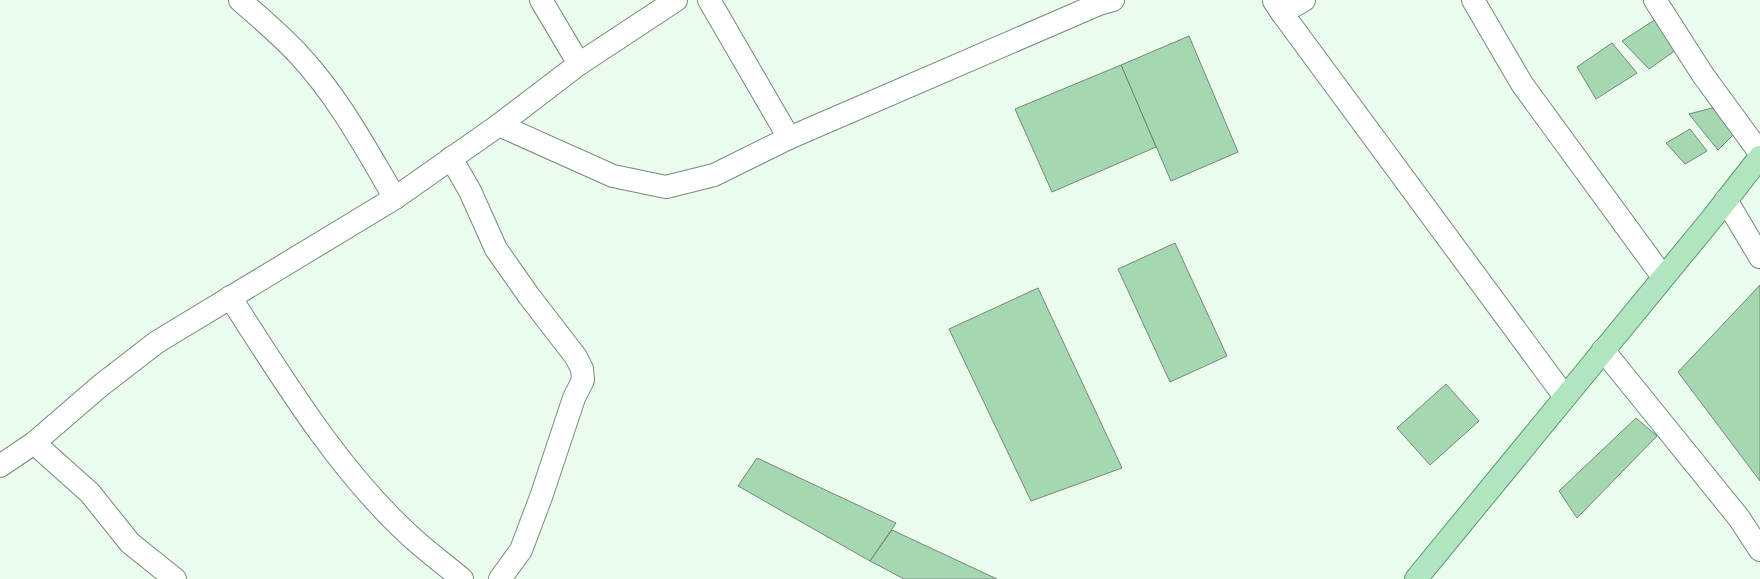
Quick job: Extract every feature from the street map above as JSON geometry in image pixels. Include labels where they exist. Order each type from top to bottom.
[{"type":"main road","points":[[1416,579],[1760,157]]},
{"type":"street","points":[[240,0],[300,56],[328,89],[356,132],[395,198]]},
{"type":"street","points":[[541,0],[580,64]]},
{"type":"street","points":[[0,466],[34,443],[100,386],[157,342],[395,198],[499,125],[580,64],[676,0]]},
{"type":"street","points":[[709,0],[789,138]]},
{"type":"street","points":[[1304,0],[1278,6],[1565,397]]},
{"type":"street","points":[[1472,0],[1522,84],[1663,277]]},
{"type":"street","points":[[1655,0],[1703,75],[1760,152]]},
{"type":"street","points":[[499,125],[613,176],[666,187],[714,175],[789,138],[1103,1]]},
{"type":"street","points":[[451,158],[470,191],[496,249],[529,296],[576,357],[582,369],[583,380],[574,398],[541,497],[521,550],[500,579]]},
{"type":"street","points":[[1726,200],[1760,257]]},
{"type":"street","points":[[230,297],[305,412],[359,482],[408,534],[462,579]]},
{"type":"street","points":[[1603,350],[1739,518],[1760,550]]},
{"type":"street","points":[[34,443],[90,493],[130,544],[175,579]]},
{"type":"building","points":[[1656,19],[1676,50],[1649,69],[1622,41]]},
{"type":"building","points":[[1189,36],[1238,152],[1171,181],[1121,65]]},
{"type":"building","points":[[1612,43],[1637,73],[1596,99],[1577,67]]},
{"type":"building","points":[[1121,65],[1156,147],[1052,192],[1015,109]]},
{"type":"building","points":[[1712,108],[1736,132],[1718,150],[1689,114]]},
{"type":"building","points":[[1690,129],[1707,151],[1685,164],[1666,143]]},
{"type":"building","points":[[1175,243],[1227,356],[1170,382],[1118,269]]},
{"type":"building","points":[[1760,285],[1760,481],[1678,372]]},
{"type":"building","points":[[1038,288],[1122,468],[1031,501],[949,329]]},
{"type":"building","points":[[1446,384],[1479,421],[1430,465],[1397,428]]},
{"type":"building","points":[[1636,418],[1657,436],[1577,518],[1559,491]]},
{"type":"building","points":[[757,458],[896,523],[870,561],[738,486]]},
{"type":"building","points":[[892,530],[997,579],[904,579],[870,561]]}]
